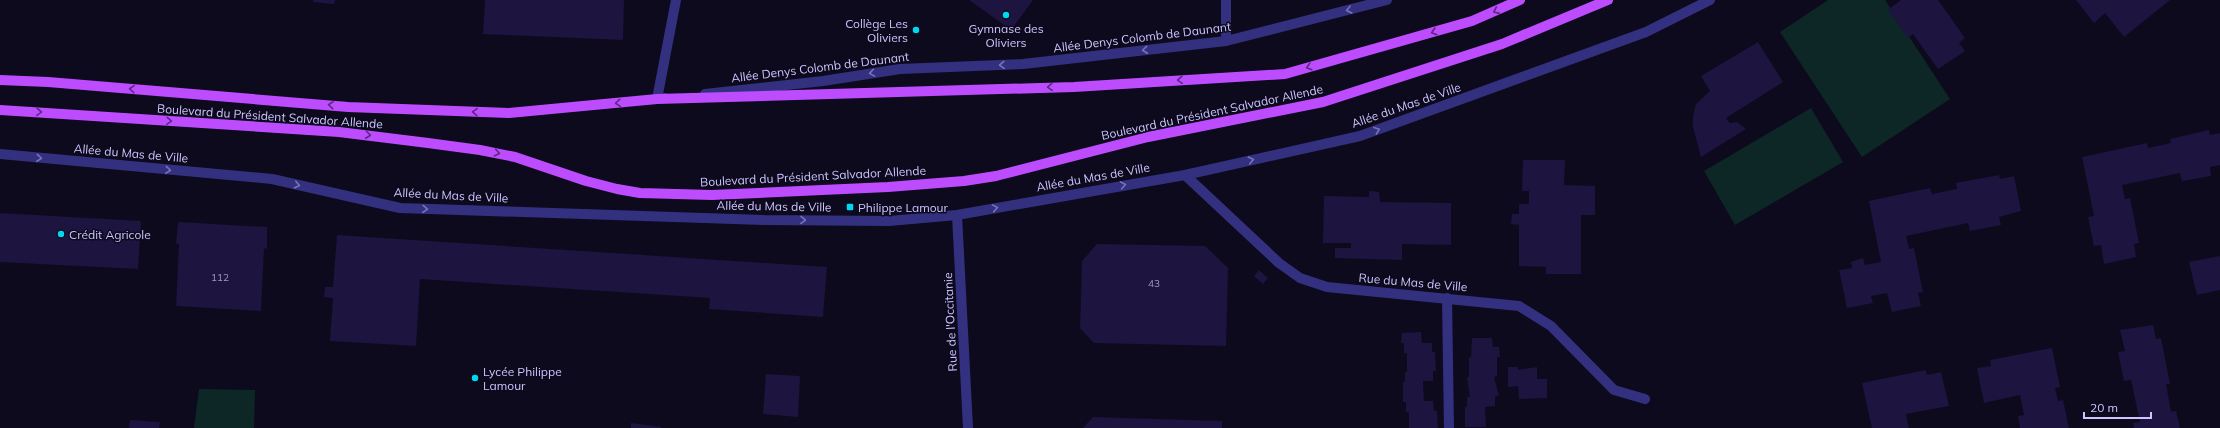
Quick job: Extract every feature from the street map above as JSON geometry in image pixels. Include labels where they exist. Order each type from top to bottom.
[{"type":"main road","name":"Boulevard du Président Salvador Allende","points":[[0,80],[48,82],[348,107],[509,113],[657,99],[1074,87],[1285,74],[1472,21],[1520,0]]},
{"type":"main road","name":"Boulevard du Président Salvador Allende","points":[[0,110],[340,132],[421,142],[480,150],[516,157],[601,185],[640,193],[712,195],[911,185],[964,181],[996,176],[1156,136],[1323,102],[1502,44],[1608,0]]},
{"type":"street","points":[[657,99],[676,0]]},
{"type":"street","points":[[1226,0],[1226,41]]},
{"type":"street","name":"Allée Denys Colomb de Daunant","points":[[657,99],[823,81],[900,69],[1023,64],[1226,41],[1387,0]]},
{"type":"street","name":"Allée du Mas de Ville","points":[[0,154],[272,179],[400,208],[796,220],[889,221],[957,215],[1185,174],[1360,136],[1646,32],[1710,0]]},
{"type":"street","name":"Rue du Mas de Ville","points":[[1185,174],[1279,263],[1300,278],[1327,287],[1519,306],[1551,326],[1614,390],[1645,399]]},
{"type":"street","name":"Rue de l'Occitanie","points":[[957,215],[968,428]]},
{"type":"street","points":[[1447,298],[1449,428]]},
{"type":"green space","points":[[1828,0],[1885,0],[1950,99],[1862,157],[1780,32]]},
{"type":"green space","points":[[1811,108],[1843,162],[1735,225],[1704,171]]},
{"type":"green space","points":[[199,389],[255,390],[254,428],[194,428]]},
{"type":"building","points":[[313,0],[335,0],[334,4],[313,2]]},
{"type":"building","points":[[485,0],[624,0],[623,40],[483,34]]},
{"type":"building","name":"Gymnase des Oliviers","points":[[969,0],[1033,0],[1011,30]]},
{"type":"building","points":[[1901,0],[1938,0],[1965,38],[1959,43],[1965,51],[1938,69],[1913,34],[1908,38],[1888,10]]},
{"type":"building","points":[[2076,0],[2170,0],[2124,37],[2105,13],[2094,23]]},
{"type":"building","points":[[1758,42],[1783,82],[1726,118],[1730,123],[1737,122],[1746,129],[1701,157],[1693,127],[1693,116],[1696,104],[1710,91],[1701,76]]},
{"type":"building","points":[[2209,130],[2210,135],[2220,133],[2220,165],[2210,167],[2211,176],[2182,181],[2180,173],[2122,185],[2125,199],[2130,198],[2139,243],[2134,244],[2136,257],[2104,264],[2101,245],[2094,246],[2088,217],[2094,216],[2082,157],[2147,143],[2148,148],[2171,143],[2170,139]]},
{"type":"building","points":[[1523,160],[1565,160],[1564,185],[1595,186],[1595,215],[1581,215],[1581,274],[1546,274],[1546,267],[1519,266],[1519,225],[1511,224],[1512,214],[1519,214],[1519,204],[1529,204],[1529,191],[1522,191]]},
{"type":"building","points":[[1999,175],[2000,179],[2014,176],[2021,211],[1999,217],[2001,225],[1970,231],[1968,223],[1906,236],[1909,249],[1914,248],[1923,292],[1918,293],[1921,306],[1892,312],[1887,293],[1871,296],[1873,303],[1847,308],[1839,270],[1852,268],[1851,262],[1863,258],[1865,265],[1881,262],[1869,201],[1930,188],[1932,194],[1957,189],[1956,183]]},
{"type":"building","points":[[1369,191],[1379,192],[1380,202],[1451,203],[1451,245],[1402,244],[1402,260],[1335,258],[1335,248],[1351,248],[1351,243],[1323,243],[1324,196],[1369,197]]},
{"type":"building","points":[[0,213],[141,221],[138,269],[0,262]]},
{"type":"building","points":[[178,222],[267,227],[267,249],[264,248],[261,311],[176,306],[179,244],[176,244]]},
{"type":"building","points":[[337,235],[827,267],[823,317],[709,309],[710,298],[420,279],[416,346],[330,341],[333,298],[324,297],[325,287],[333,287]]},
{"type":"building","points":[[1097,244],[1205,246],[1228,268],[1226,346],[1094,343],[1080,328],[1082,261]]},
{"type":"building","points":[[2220,256],[2220,290],[2197,295],[2189,262]]},
{"type":"building","points":[[1259,270],[1268,278],[1263,284],[1254,276]]},
{"type":"building","points":[[2153,325],[2156,339],[2161,338],[2170,384],[2166,384],[2171,412],[2176,411],[2180,428],[2134,428],[2133,423],[2140,422],[2131,380],[2124,381],[2118,352],[2125,351],[2120,330]]},
{"type":"building","points":[[1421,332],[1422,343],[1432,343],[1432,352],[1435,352],[1436,371],[1433,371],[1433,381],[1423,381],[1424,401],[1433,401],[1434,411],[1437,411],[1438,428],[1409,428],[1409,412],[1406,412],[1406,402],[1403,402],[1403,382],[1405,382],[1405,372],[1407,372],[1407,353],[1404,353],[1404,343],[1401,343],[1402,333]]},
{"type":"building","points":[[1472,338],[1492,338],[1493,347],[1499,347],[1500,357],[1497,357],[1497,376],[1494,377],[1499,396],[1495,396],[1495,406],[1485,407],[1486,427],[1465,427],[1465,407],[1467,407],[1467,397],[1470,397],[1467,377],[1469,377],[1469,358],[1471,357]]},
{"type":"building","points":[[2052,348],[2060,387],[2055,388],[2058,401],[2063,400],[2069,428],[2020,428],[2018,416],[2024,415],[2020,395],[1984,403],[1977,368],[1991,366],[1990,360]]},
{"type":"building","points":[[1508,367],[1518,367],[1518,370],[1537,367],[1537,379],[1547,379],[1547,398],[1519,399],[1518,386],[1508,387]]},
{"type":"building","points":[[1926,370],[1927,375],[1941,372],[1949,406],[1906,414],[1909,428],[1872,428],[1862,383]]},
{"type":"building","points":[[766,374],[800,376],[798,417],[763,414]]},
{"type":"building","points":[[1093,417],[1222,421],[1222,428],[1083,428]]},
{"type":"building","points":[[130,420],[160,422],[159,428],[129,428]]},
{"type":"building","points":[[631,423],[661,427],[661,428],[631,428]]},
{"type":"place","name":"Gymnase des Oliviers","points":[[1006,15]]},
{"type":"place","name":"Collège Les Oliviers","points":[[916,30]]},
{"type":"place","name":"Philippe Lamour","points":[[850,207]]},
{"type":"place","name":"Crédit Agricole","points":[[61,234]]},
{"type":"place","name":"Lycée Philippe Lamour","points":[[475,378]]}]
